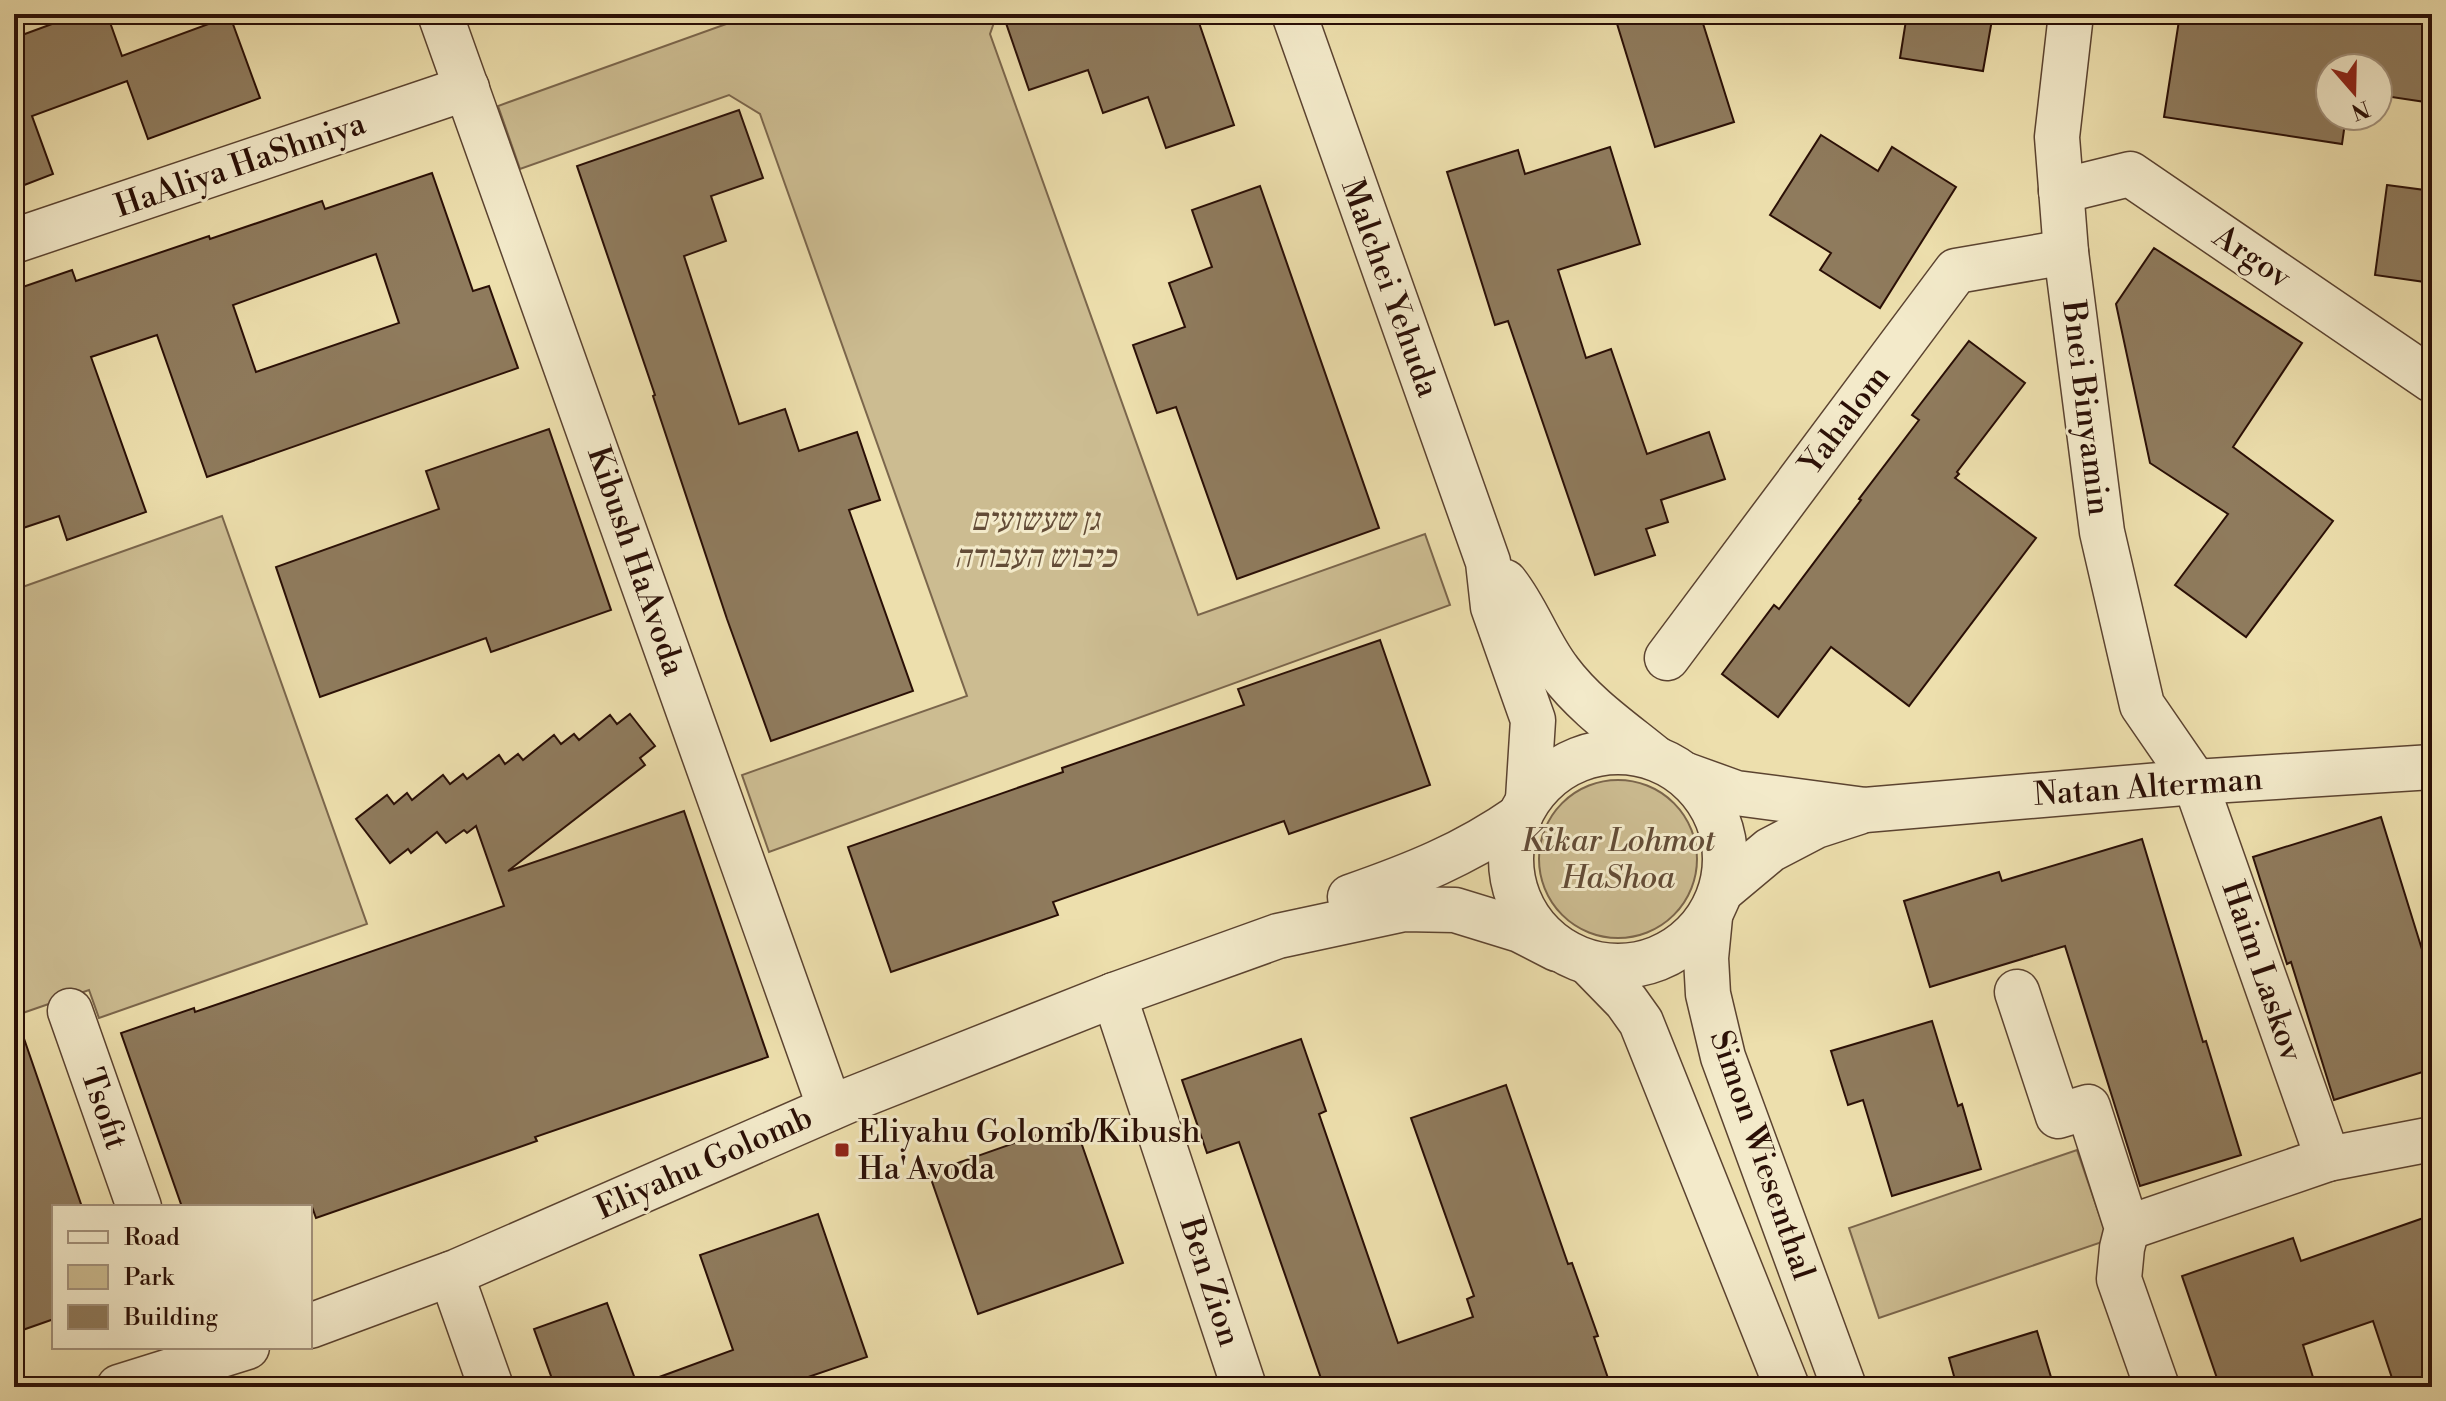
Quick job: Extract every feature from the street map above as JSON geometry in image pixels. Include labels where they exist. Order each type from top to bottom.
[{"type":"street","name":"Kibush HaAvoda","points":[[440,14],[830,1108]]},
{"type":"street","name":"Malchei Yehuda","points":[[1294,14],[1488,562],[1493,607],[1533,720],[1524,808]]},
{"type":"street","name":"Bnei Binyamin","points":[[2071,14],[2057,137],[2066,252],[2102,532],[2142,705],[2195,782]]},
{"type":"street","name":"HaAliya HaShniya","points":[[14,241],[467,88]]},
{"type":"street","name":"Argov","points":[[2061,191],[2130,174],[2432,380]]},
{"type":"street","name":"Yahalom","points":[[1667,658],[1956,271],[2066,252]]},
{"type":"street","name":"Malchei Yehuda","points":[[1488,562],[1515,595],[1559,671],[1586,701],[1671,766]]},
{"type":"street","points":[[1605,752],[1631,752],[1671,766],[1709,801],[1723,834],[1726,862],[1715,904],[1691,939],[1659,959],[1623,967],[1573,956],[1532,926],[1516,897],[1510,863],[1513,830],[1524,808],[1551,775],[1580,758],[1605,752]]},
{"type":"street","name":"Natan Alterman","points":[[1671,766],[1736,793],[1865,810],[2195,782],[2432,767]]},
{"type":"street","name":"Haim Laskov","points":[[2195,782],[2328,1159]]},
{"type":"street","name":"Eliyahu Golomb","points":[[1278,936],[1317,909],[1412,876],[1484,841],[1524,808]]},
{"type":"street","name":"Natan Alterman","points":[[1715,904],[1770,850],[1816,826],[1865,810]]},
{"type":"street","name":"Simon Wiesenthal","points":[[1715,904],[1706,958],[1708,994],[1723,1057],[1844,1387]]},
{"type":"street","name":"Eliyahu Golomb","points":[[312,1325],[451,1274],[830,1108],[1114,995],[1278,936],[1404,909],[1455,910],[1520,930],[1573,956]]},
{"type":"street","name":"Simon Wiesenthal","points":[[1573,956],[1626,1001],[1641,1022],[1787,1387]]},
{"type":"street","points":[[2017,992],[2058,1116],[2088,1107],[2127,1228],[2119,1279],[2157,1387]]},
{"type":"street","name":"Ben Zion","points":[[1114,995],[1244,1387]]},
{"type":"street","name":"Tsofit","points":[[70,1011],[138,1205]]},
{"type":"street","points":[[2127,1228],[2328,1159],[2432,1139]]},
{"type":"street","points":[[451,1274],[491,1387]]},
{"type":"street","points":[[119,1387],[191,1355],[233,1349]]},
{"type":"green space","name":"גן שעשועים כיבוש העבודה","points":[[754,14],[997,14],[990,34],[1198,615],[1425,534],[1450,605],[769,852],[742,775],[967,696],[760,114],[729,95],[520,169],[498,106]]},
{"type":"green space","points":[[222,516],[367,924],[99,1018],[89,990],[14,1016],[14,590]]},
{"type":"green space","name":"Kikar Lohmot HaShoa","points":[[1618,780],[1648,786],[1674,803],[1691,829],[1697,859],[1691,889],[1674,915],[1648,932],[1618,938],[1588,932],[1562,915],[1545,889],[1539,859],[1545,829],[1562,803],[1588,786]]},
{"type":"green space","points":[[2077,1150],[2108,1240],[1879,1318],[1849,1228]]},
{"type":"building","points":[[79,14],[107,14],[122,56],[230,16],[260,98],[148,139],[127,81],[32,116],[53,174],[14,189],[14,38]]},
{"type":"building","points":[[1032,14],[1196,14],[1234,125],[1166,148],[1148,97],[1103,113],[1088,70],[1029,90],[1006,23]]},
{"type":"building","points":[[1614,14],[1700,14],[1734,122],[1655,147]]},
{"type":"building","points":[[1907,14],[1993,14],[1983,71],[1900,58]]},
{"type":"building","points":[[2180,14],[2387,14],[2432,20],[2432,103],[2394,97],[2394,52],[2314,52],[2314,132],[2344,132],[2342,144],[2164,117]]},
{"type":"building","points":[[739,110],[763,178],[711,196],[726,241],[684,256],[739,424],[785,409],[799,451],[857,432],[880,500],[849,510],[913,691],[771,741],[727,619],[577,166]]},
{"type":"building","points":[[1821,135],[1878,171],[1892,147],[1956,187],[1880,308],[1820,270],[1831,253],[1770,215]]},
{"type":"building","points":[[1610,147],[1640,244],[1558,270],[1586,358],[1611,349],[1647,454],[1709,432],[1725,479],[1661,500],[1668,522],[1646,529],[1655,555],[1595,575],[1508,321],[1495,325],[1447,172],[1518,150],[1525,174]]},
{"type":"building","points":[[432,173],[473,291],[489,286],[518,368],[207,477],[157,335],[91,357],[146,512],[67,540],[59,516],[14,531],[14,290],[72,270],[76,281],[322,201],[325,209]],"holes":[[[376,254],[399,323],[256,372],[233,305]]]},
{"type":"building","points":[[2387,185],[2432,191],[2432,283],[2375,275]]},
{"type":"building","points":[[1260,186],[1379,528],[1237,579],[1176,407],[1157,413],[1133,345],[1185,327],[1169,283],[1212,267],[1192,210]]},
{"type":"building","points":[[2154,248],[2302,343],[2233,447],[2333,521],[2246,637],[2175,585],[2228,514],[2150,463],[2116,304]]},
{"type":"building","points":[[1969,341],[2025,383],[1955,478],[2036,538],[1909,706],[1831,647],[1778,717],[1722,674],[1774,605],[1779,609],[1861,500],[1919,420],[1912,415]]},
{"type":"building","points":[[549,429],[611,610],[491,652],[486,638],[320,697],[276,567],[439,509],[426,471]]},
{"type":"building","points":[[1380,640],[1430,785],[1289,834],[1284,821],[1053,902],[1058,915],[891,972],[848,847],[1244,705],[1238,689]]},
{"type":"building","points":[[630,714],[655,746],[640,758],[645,765],[508,871],[684,811],[768,1057],[535,1137],[537,1141],[316,1218],[312,1205],[181,1205],[121,1033],[194,1008],[195,1012],[504,906],[476,826],[467,833],[464,830],[446,843],[437,832],[411,853],[408,849],[390,863],[356,819],[387,795],[394,804],[407,793],[412,800],[443,775],[450,784],[463,774],[467,779],[499,755],[505,764],[518,754],[523,760],[554,735],[561,744],[574,734],[579,740],[610,715],[617,724]]},
{"type":"building","points":[[2381,817],[2424,956],[2432,953],[2432,1069],[2334,1100],[2291,962],[2287,964],[2253,857]]},
{"type":"building","points":[[2142,839],[2203,1042],[2206,1041],[2241,1155],[2140,1186],[2065,946],[1930,987],[1904,901],[1999,872],[2002,881]]},
{"type":"building","points":[[1932,1021],[1981,1169],[1892,1196],[1863,1100],[1848,1105],[1831,1051]]},
{"type":"building","points":[[20,1027],[81,1205],[52,1205],[52,1320],[14,1333],[14,1028]]},
{"type":"building","points":[[1301,1039],[1326,1111],[1319,1114],[1398,1343],[1473,1317],[1467,1299],[1474,1296],[1411,1118],[1506,1085],[1568,1264],[1572,1263],[1598,1336],[1594,1337],[1611,1387],[1324,1387],[1239,1142],[1207,1153],[1182,1080]]},
{"type":"building","points":[[1074,1122],[1123,1263],[978,1314],[929,1173]]},
{"type":"building","points":[[818,1214],[867,1357],[779,1387],[644,1387],[643,1383],[733,1350],[700,1255]]},
{"type":"building","points":[[2432,1215],[2432,1387],[2395,1387],[2373,1321],[2303,1345],[2316,1387],[2220,1387],[2182,1276],[2293,1238],[2301,1261]]},
{"type":"building","points":[[607,1303],[638,1387],[555,1387],[534,1329]]},
{"type":"building","points":[[2037,1331],[2054,1387],[1957,1387],[1949,1358]]},
{"type":"place","name":"Eliyahu Golomb/Kibush Ha'Avoda","points":[[842,1150]]}]
